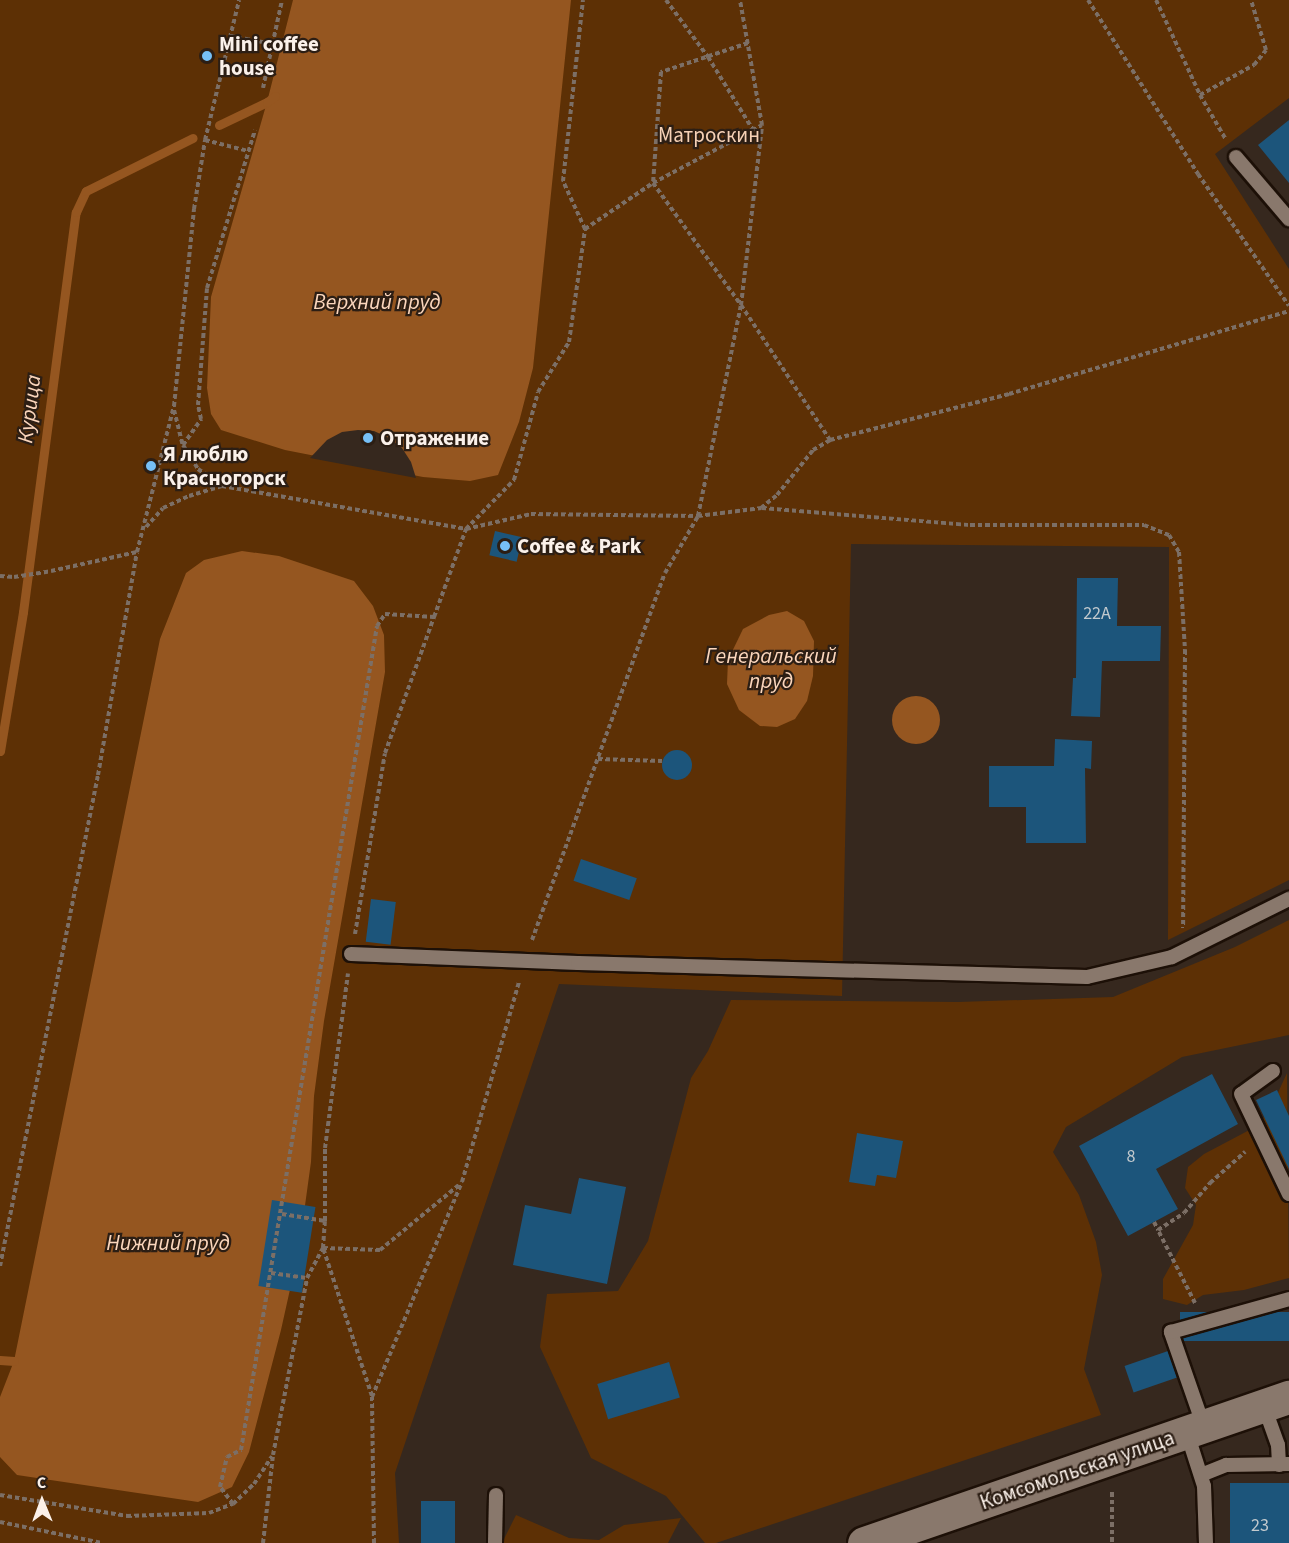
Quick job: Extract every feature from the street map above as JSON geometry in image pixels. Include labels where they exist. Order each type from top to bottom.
[{"type":"street","name":"Комсомольская улица","points":[[864,1543],[1276,1401]]},
{"type":"lane","points":[[1236,157],[1289,219]]},
{"type":"lane","points":[[351,954],[1087,977],[1125,970],[1183,951],[1289,899]]},
{"type":"lane","points":[[1273,1071],[1241,1094],[1289,1194]]},
{"type":"lane","points":[[1206,1543],[1204,1486],[1195,1430],[1171,1332],[1289,1299]]},
{"type":"lane","points":[[1201,1475],[1226,1466],[1284,1465],[1278,1446],[1276,1401]]},
{"type":"lane","points":[[495,1543],[496,1495]]},
{"type":"path","points":[[0,1266],[98,775],[137,552],[145,528],[174,406],[194,208],[205,140],[239,0]]},
{"type":"path","points":[[263,88],[282,0]]},
{"type":"path","points":[[263,1543],[273,1455],[308,1278],[323,1248],[325,1148],[351,954],[385,753],[466,529],[514,480],[538,392],[570,342],[585,229],[563,181],[583,0]]},
{"type":"path","points":[[666,0],[708,57],[753,130]]},
{"type":"path","points":[[372,1396],[462,1182],[525,961],[664,573],[698,516],[741,305],[762,125],[740,0]]},
{"type":"path","points":[[1088,0],[1198,174],[1289,306]]},
{"type":"path","points":[[1156,0],[1200,95],[1236,157]]},
{"type":"path","points":[[1200,95],[1254,64],[1266,50],[1262,28],[1251,0]]},
{"type":"path","points":[[230,36],[273,44]]},
{"type":"path","points":[[748,43],[661,72],[653,183],[741,305],[830,440]]},
{"type":"path","points":[[585,229],[653,183],[762,125]]},
{"type":"path","points":[[183,445],[201,419],[198,405],[207,288],[255,130]]},
{"type":"path","points":[[205,140],[248,151]]},
{"type":"path","points":[[761,508],[777,495],[813,450],[830,440],[1009,394],[1289,311]]},
{"type":"path","points":[[174,406],[183,445],[198,469],[222,486],[466,529],[531,514],[698,516],[761,508],[970,525],[1144,525],[1169,535],[1179,552],[1185,650],[1183,951]]},
{"type":"path","points":[[145,528],[163,508],[189,496],[222,486]]},
{"type":"path","points":[[0,576],[14,577],[51,571],[137,552]]},
{"type":"path","points":[[233,1504],[220,1487],[227,1457],[241,1450],[282,1214],[377,626],[386,614],[434,618]]},
{"type":"path","points":[[598,759],[662,760]]},
{"type":"path","points":[[1158,1230],[1184,1213],[1210,1183],[1262,1138]]},
{"type":"path","points":[[323,1248],[380,1250],[462,1182]]},
{"type":"path","points":[[282,1214],[325,1221]]},
{"type":"path","points":[[1154,1222],[1205,1322]]},
{"type":"path","points":[[323,1248],[372,1396],[374,1543]]},
{"type":"path","points":[[272,1273],[308,1278]]},
{"type":"path","points":[[0,1496],[127,1516],[209,1513],[233,1504],[254,1484],[273,1455]]},
{"type":"path","points":[[1112,1492],[1112,1543]]},
{"type":"path","points":[[0,1522],[102,1543]]},
{"type":"green space","name":"Матроскин","points":[[0,0],[1289,0],[1289,98],[1215,154],[1289,269],[1289,880],[1168,940],[1169,547],[851,544],[842,996],[559,984],[395,1473],[399,1543],[0,1543]]},
{"type":"green space","points":[[1289,920],[1289,1035],[1182,1057],[1066,1127],[1053,1152],[1079,1195],[1096,1242],[1102,1275],[1084,1369],[1101,1415],[716,1543],[705,1543],[666,1496],[591,1458],[540,1347],[547,1294],[618,1291],[648,1241],[691,1078],[708,1051],[731,1000],[958,1002],[1113,997],[1235,947]]},
{"type":"green space","points":[[1287,1073],[1289,1278],[1244,1290],[1203,1295],[1187,1305],[1163,1299],[1163,1279],[1193,1225],[1196,1205],[1185,1188],[1188,1167],[1204,1154],[1257,1126],[1270,1110]]},
{"type":"green space","points":[[516,1515],[569,1538],[599,1540],[624,1525],[681,1518],[668,1543],[502,1543]]},
{"type":"water","name":"Верхний пруд","points":[[293,0],[571,0],[533,368],[519,422],[498,475],[470,481],[423,477],[285,450],[221,430],[211,414],[207,388],[211,297],[267,102]]},
{"type":"water","name":"Нижний пруд","points":[[242,551],[279,556],[354,581],[373,606],[384,635],[385,672],[324,1021],[314,1096],[311,1162],[299,1249],[281,1330],[249,1452],[232,1487],[198,1502],[17,1475],[0,1457],[0,1397],[14,1361],[160,639],[186,573],[204,560]]},
{"type":"water","name":"Генеральский пруд","points":[[787,611],[804,621],[814,641],[813,676],[807,701],[795,719],[777,727],[760,726],[739,710],[727,684],[728,660],[743,629],[769,615]]},
{"type":"water","points":[[916,696],[933,703],[940,720],[933,737],[916,744],[899,737],[892,720],[899,703]]},
{"type":"pier","points":[[374,431],[389,438],[402,448],[411,462],[416,478],[310,458],[327,440],[342,432]]},
{"type":"building","points":[[1289,120],[1289,183],[1258,145]]},
{"type":"building","name":"Coffee & Park","points":[[495,531],[522,537],[517,562],[489,555]]},
{"type":"building","points":[[1077,578],[1118,578],[1117,626],[1161,626],[1160,661],[1102,661],[1100,717],[1071,716],[1073,678],[1076,678]]},
{"type":"building","points":[[1055,739],[1092,741],[1091,769],[1085,768],[1086,843],[1026,843],[1026,807],[989,807],[989,766],[1054,766]]},
{"type":"building","points":[[677,750],[683,751],[691,759],[691,771],[683,779],[677,780],[671,779],[663,771],[662,765],[663,759],[671,751]]},
{"type":"building","points":[[581,859],[637,878],[629,900],[574,881]]},
{"type":"building","points":[[371,899],[396,902],[391,945],[366,942]]},
{"type":"building","points":[[1212,1074],[1238,1124],[1156,1169],[1178,1209],[1128,1236],[1079,1146]]},
{"type":"building","points":[[1277,1090],[1289,1116],[1289,1169],[1256,1100]]},
{"type":"building","points":[[857,1133],[903,1141],[896,1178],[877,1175],[875,1186],[849,1182]]},
{"type":"building","points":[[579,1178],[626,1187],[607,1284],[513,1265],[525,1205],[571,1214]]},
{"type":"building","points":[[272,1200],[315,1207],[302,1293],[258,1286]]},
{"type":"building","points":[[1180,1312],[1289,1312],[1289,1341],[1180,1341]]},
{"type":"building","points":[[1168,1351],[1177,1377],[1134,1392],[1125,1366]]},
{"type":"building","points":[[669,1362],[680,1397],[608,1419],[597,1384]]},
{"type":"building","points":[[1230,1483],[1289,1483],[1289,1543],[1230,1543]]},
{"type":"building","points":[[421,1501],[455,1501],[455,1543],[421,1543]]},
{"type":"waterway","name":"Курица","points":[[219,125],[275,96]]},
{"type":"waterway","name":"Курица","points":[[0,751],[23,612],[76,212],[86,191],[193,138]]},
{"type":"waterway","points":[[0,1360],[14,1361]]},
{"type":"place","name":"Mini coffee house","points":[[207,56]]},
{"type":"place","name":"Отражение","points":[[368,438]]},
{"type":"place","name":"Я люблю Красногорск","points":[[151,466]]},
{"type":"place","name":"Coffee & Park","points":[[505,546]]}]
